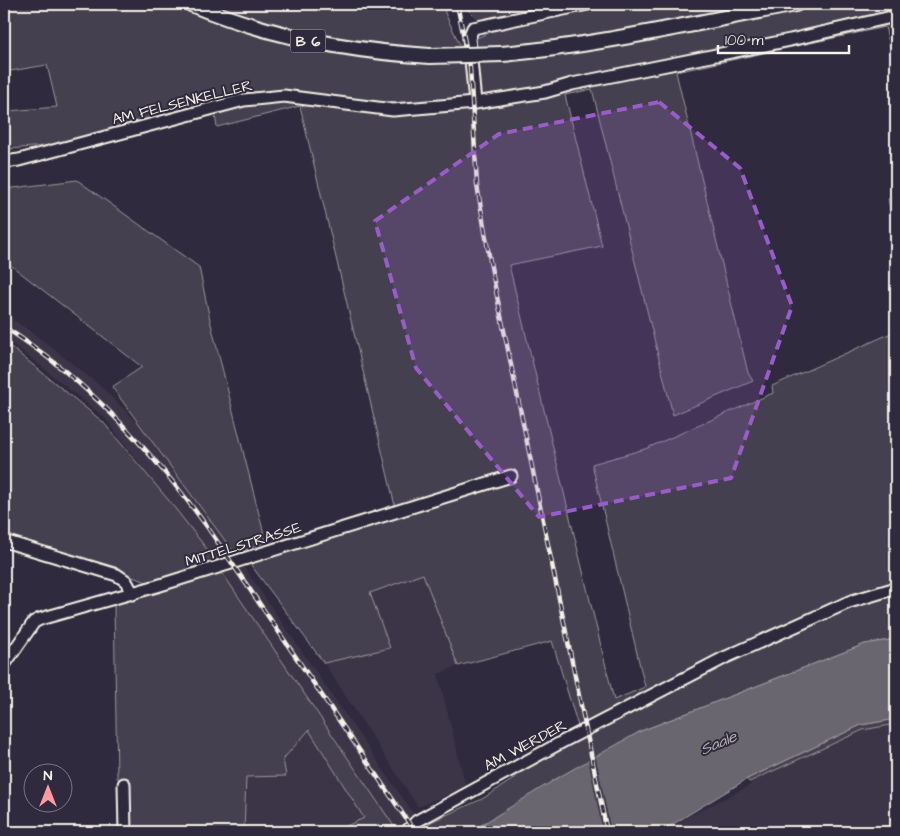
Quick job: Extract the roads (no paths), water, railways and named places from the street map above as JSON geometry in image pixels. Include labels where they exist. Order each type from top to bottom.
[{"type":"main road","name":"B 6","points":[[191,4],[263,30],[312,42],[378,52],[430,56],[502,54],[543,50],[796,4]]},
{"type":"street","points":[[475,103],[469,38],[473,28],[588,4]]},
{"type":"street","name":"AM FELSENKELLER","points":[[4,162],[19,160],[260,97],[284,96],[392,110],[475,103],[544,92],[572,84],[790,40],[896,16]]},
{"type":"street","name":"MITTELSTRASSE","points":[[4,665],[34,622],[133,594],[511,476]]},
{"type":"street","points":[[4,541],[113,574],[126,581],[133,594]]},
{"type":"street","name":"AM WERDER","points":[[406,832],[417,821],[562,742],[724,658],[849,602],[896,588]]},
{"type":"street","points":[[124,784],[125,832]]},
{"type":"water","name":"Saale","points":[[896,639],[896,719],[861,725],[747,779],[660,832],[470,832],[559,777],[641,731],[865,644]]},
{"type":"railway","points":[[457,4],[470,67],[477,185],[491,267],[607,832]]},
{"type":"railway","points":[[4,327],[63,369],[90,393],[140,444],[187,499],[415,832]]}]
